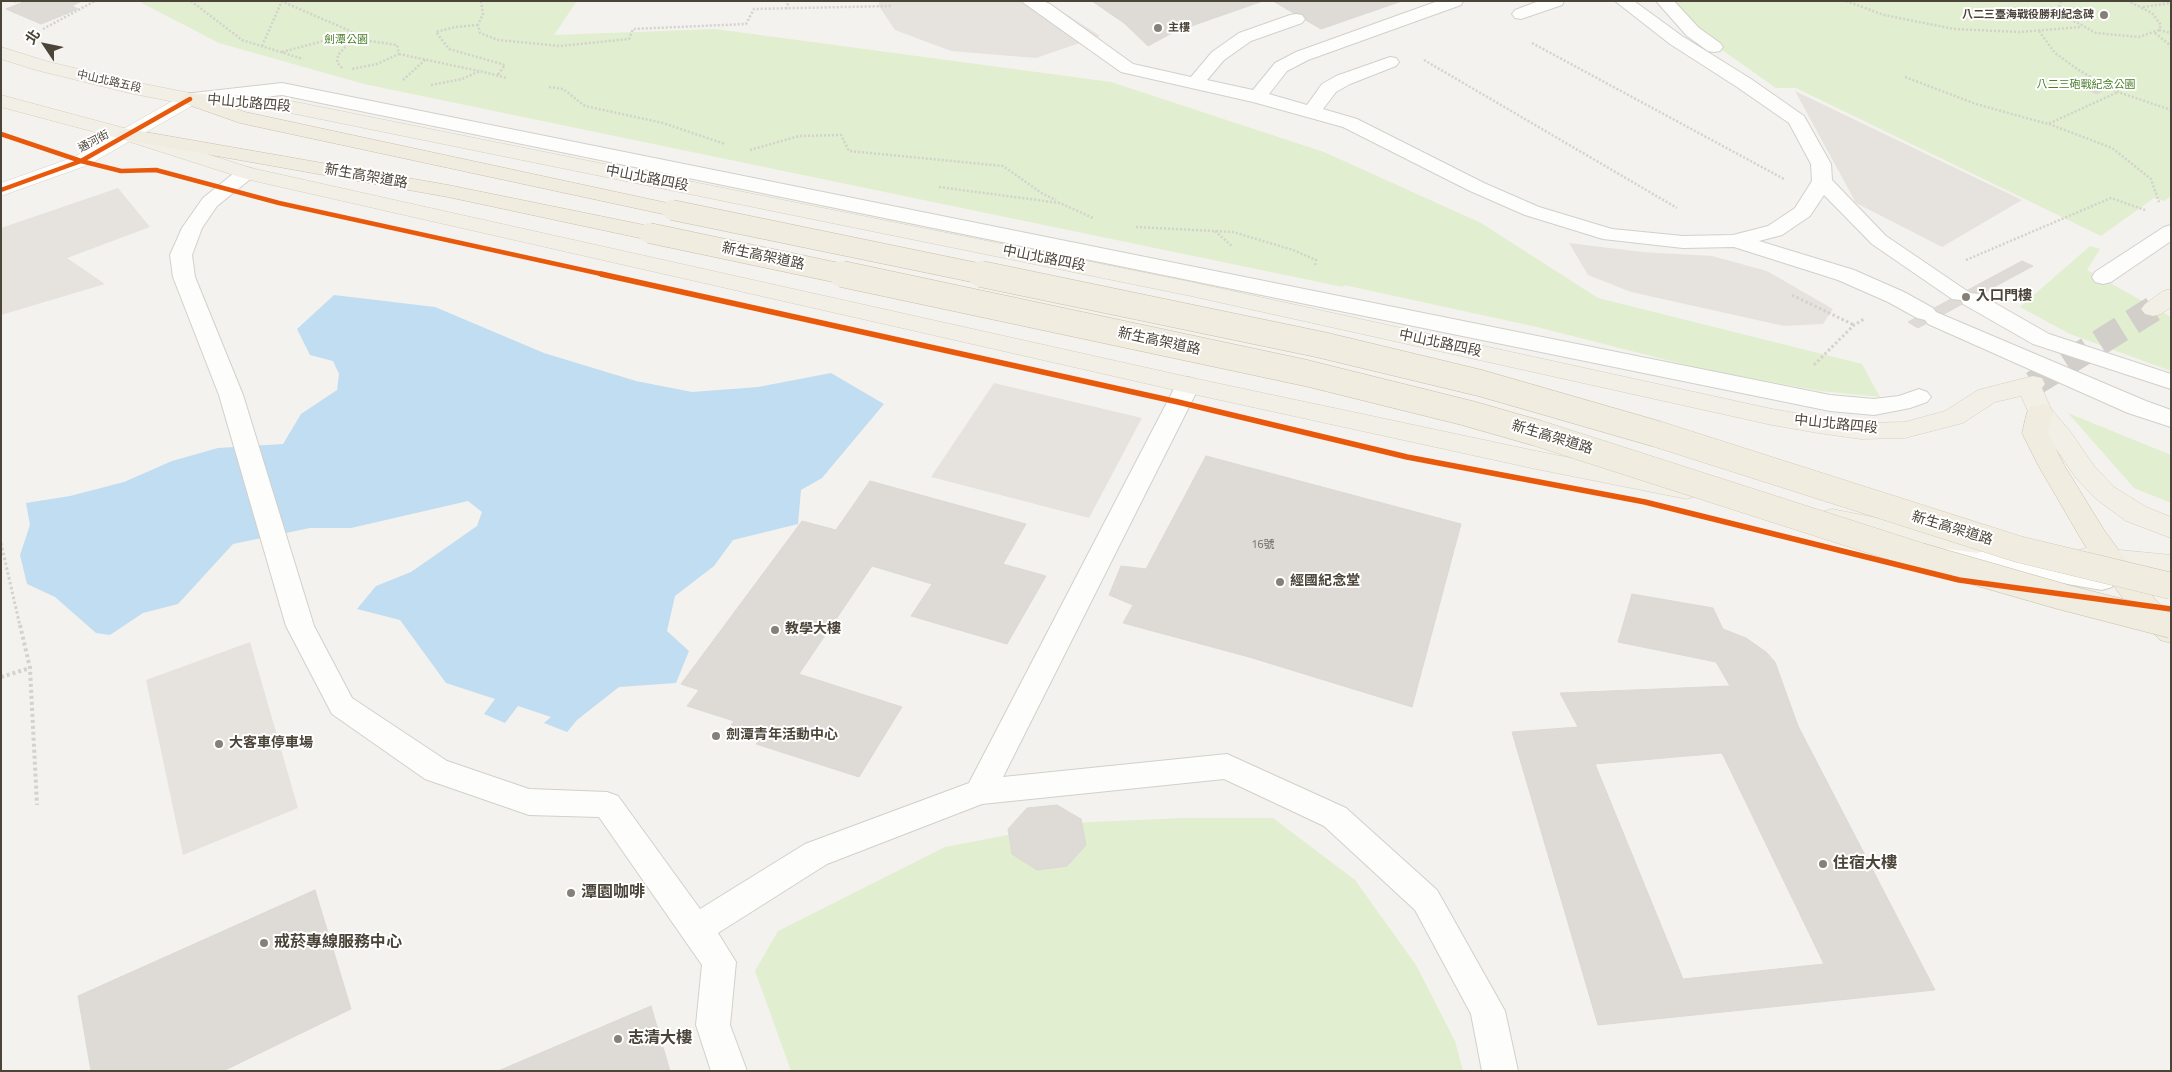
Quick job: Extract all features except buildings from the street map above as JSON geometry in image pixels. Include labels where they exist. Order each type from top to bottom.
[{"type":"highway","name":"新生高架道路","points":[[190,99],[240,117],[474,168],[1322,345],[1480,383],[1657,434],[2008,546],[2107,572],[2171,586]]},
{"type":"highway","name":"新生高架道路","points":[[128,135],[448,191],[1296,371],[1466,412],[1920,556],[2168,628]]},
{"type":"highway","points":[[2040,412],[2035,433],[2051,466],[2094,537],[2112,559],[2144,606],[2168,628]]},
{"type":"main road","name":"中山北路五段","points":[[1,53],[100,80],[190,99]]},
{"type":"main road","name":"中山北路四段","points":[[190,99],[271,103],[1191,289],[1772,418],[1861,431],[1905,430],[1954,417],[1987,396],[2031,385],[2040,412]]},
{"type":"main road","points":[[1,101],[128,135],[246,173],[1188,385],[1536,460],[1903,533],[2171,565]]},
{"type":"main road","points":[[2040,412],[2062,437],[2085,472],[2105,493],[2136,514],[2171,528]]},
{"type":"street","name":"通河街","points":[[1,190],[81,160],[190,99]]},
{"type":"lane","points":[[1029,1],[1044,8],[1127,68],[1256,96],[1350,123],[1477,187],[1532,211],[1610,235],[1683,242],[1733,241],[1775,231],[1803,212],[1818,188],[1821,164],[1797,120],[1622,2]]},
{"type":"lane","points":[[1256,96],[1281,67],[1302,56],[1455,1]]},
{"type":"lane","points":[[1521,14],[1556,1]]},
{"type":"lane","points":[[1664,1],[1693,32],[1732,60],[1744,83]]},
{"type":"lane","points":[[1196,82],[1218,56],[1244,37],[1296,19]]},
{"type":"lane","points":[[1312,111],[1328,88],[1390,62]]},
{"type":"lane","name":"中山北路四段","points":[[190,99],[282,90],[1813,400],[1874,407],[1902,403],[1919,397]]},
{"type":"lane","points":[[246,173],[210,202],[192,228],[181,255],[184,277],[231,395],[300,626],[342,706],[436,770],[529,802],[607,805],[720,962],[713,1025],[729,1071]]},
{"type":"lane","points":[[1818,188],[1848,210],[1879,240],[1930,276],[2041,339],[2171,382]]},
{"type":"lane","points":[[2103,277],[2171,231]]},
{"type":"lane","points":[[1733,241],[1785,255],[1846,275],[1896,297],[1931,316],[2136,407],[2171,419]]},
{"type":"lane","points":[[980,792],[1188,385]]},
{"type":"lane","points":[[1903,533],[2015,565],[2171,591]]},
{"type":"lane","points":[[696,929],[816,854],[980,792],[1227,766],[1335,818],[1426,900],[1488,1011],[1500,1071]]},
{"type":"path","points":[[14,1],[18,3]]},
{"type":"path","points":[[43,29],[95,1]]},
{"type":"path","points":[[191,1],[242,40],[311,61]]},
{"type":"path","points":[[262,46],[282,1],[330,21],[363,40]]},
{"type":"path","points":[[481,1],[483,14],[478,25],[480,33],[498,40],[560,46],[629,39],[634,30],[746,24],[754,10],[891,6]]},
{"type":"path","points":[[786,9],[788,1]]},
{"type":"path","points":[[1846,1],[1884,16],[1954,29],[2020,32],[2081,27]]},
{"type":"path","points":[[2061,1],[2058,7],[2062,14],[2081,27],[2096,33],[2121,37],[2139,37],[2155,34],[2161,25],[2158,19],[2142,7],[2128,1]]},
{"type":"path","points":[[2142,7],[2171,3]]},
{"type":"path","points":[[478,25],[455,27],[436,32],[449,49],[505,65],[497,76]]},
{"type":"path","points":[[2159,30],[2171,33]]},
{"type":"path","points":[[2039,31],[2055,53],[2080,71],[2118,92],[2171,110]]},
{"type":"path","points":[[282,52],[353,33]]},
{"type":"path","points":[[2155,34],[2171,46]]},
{"type":"path","points":[[399,54],[397,45],[380,40],[363,40],[347,45],[338,55],[337,62],[345,70],[359,69],[399,54],[508,78]]},
{"type":"path","points":[[1536,45],[1818,188]]},
{"type":"path","points":[[408,83],[401,82],[426,59]]},
{"type":"path","points":[[336,68],[360,72]]},
{"type":"path","points":[[423,87],[462,79],[480,71]]},
{"type":"path","points":[[1453,77],[1733,241]]},
{"type":"path","points":[[1905,77],[1976,104],[2048,124],[2112,148],[2150,179],[2161,208]]},
{"type":"path","points":[[549,87],[563,90],[585,106],[662,123],[728,145]]},
{"type":"path","points":[[2048,124],[2118,92]]},
{"type":"path","points":[[756,153],[746,151],[799,136],[841,135],[849,151],[1003,166],[1043,194],[1099,221]]},
{"type":"path","points":[[938,187],[1060,203]]},
{"type":"path","points":[[1930,276],[2111,198],[2146,210]]},
{"type":"path","points":[[1135,226],[1233,232],[1293,250],[1316,260],[1314,272]]},
{"type":"path","points":[[1215,231],[1234,248]]},
{"type":"path","points":[[1784,291],[1854,325]]},
{"type":"path","points":[[1,542],[30,668],[37,805]]},
{"type":"path","points":[[1,677],[30,668]]},
{"type":"green space","name":"劍潭公園","points":[[138,1],[577,1],[554,35],[715,29],[1111,82],[1324,152],[1481,223],[1598,298],[1862,364],[1880,397],[1820,391],[1702,369],[1537,327],[1344,285],[1343,287],[364,84],[219,43]]},
{"type":"green space","name":"八二三砲戰紀念公園","points":[[1660,1],[2171,1],[2171,196],[2164,201],[2154,198],[2101,236],[1796,88],[1776,88],[1674,16]]},
{"type":"green space","points":[[2090,246],[2100,249],[2087,270],[2171,317],[2171,371],[2070,334],[2020,307]]},
{"type":"green space","points":[[2068,413],[2171,455],[2171,503],[2134,488]]},
{"type":"green space","points":[[1183,818],[1273,818],[1355,880],[1416,965],[1455,1041],[1463,1071],[791,1071],[755,971],[778,931],[945,847],[1071,823]]},
{"type":"shaded area","points":[[879,1],[1046,1],[1100,36],[1036,58],[951,51],[895,30],[879,6]]},
{"type":"shaded area","points":[[1795,91],[2022,200],[1942,247],[1856,203]]},
{"type":"shaded area","points":[[118,188],[150,227],[67,258],[105,284],[1,315],[1,228]]},
{"type":"shaded area","points":[[1569,243],[1642,252],[1712,256],[1767,271],[1833,309],[1823,324],[1784,326],[1631,292],[1588,275]]},
{"type":"shaded area","points":[[994,383],[1142,418],[1089,518],[931,477]]},
{"type":"shaded area","name":"大客車停車場","points":[[250,642],[298,808],[183,855],[146,680]]},
{"type":"water","points":[[334,295],[435,307],[544,353],[636,381],[692,392],[758,387],[831,373],[884,404],[822,478],[801,490],[798,524],[733,540],[714,566],[675,596],[667,631],[689,651],[676,683],[619,687],[577,720],[567,732],[544,723],[551,717],[518,706],[505,723],[484,714],[495,699],[446,683],[400,620],[357,609],[376,586],[411,572],[477,526],[482,512],[468,501],[351,528],[310,528],[233,544],[178,604],[143,613],[110,635],[96,633],[55,597],[27,584],[20,555],[30,525],[26,503],[70,496],[124,482],[172,461],[218,448],[283,444],[301,414],[337,390],[339,374],[333,361],[310,355],[297,329]]},
{"type":"tunnel","points":[[2033,384],[2153,309]]},
{"type":"cycle path","points":[[1,190],[81,161],[190,99]]},
{"type":"cycle path","points":[[1,134],[81,161],[121,171],[156,170],[279,203],[1178,402],[1407,457],[1645,502],[1959,580],[2171,609]]},
{"type":"place","name":"八二三臺海戰役勝利紀念碑","points":[[2104,15]]},
{"type":"place","name":"主樓","points":[[1158,28]]},
{"type":"place","name":"入口門樓","points":[[1966,297]]},
{"type":"place","name":"經國紀念堂","points":[[1280,582]]},
{"type":"place","name":"教學大樓","points":[[775,630]]},
{"type":"place","name":"劍潭青年活動中心","points":[[716,736]]},
{"type":"place","name":"大客車停車場","points":[[219,744]]},
{"type":"place","name":"住宿大樓","points":[[1823,864]]},
{"type":"place","name":"潭園咖啡","points":[[571,893]]},
{"type":"place","name":"戒菸專線服務中心","points":[[264,943]]},
{"type":"place","name":"志清大樓","points":[[618,1039]]}]
